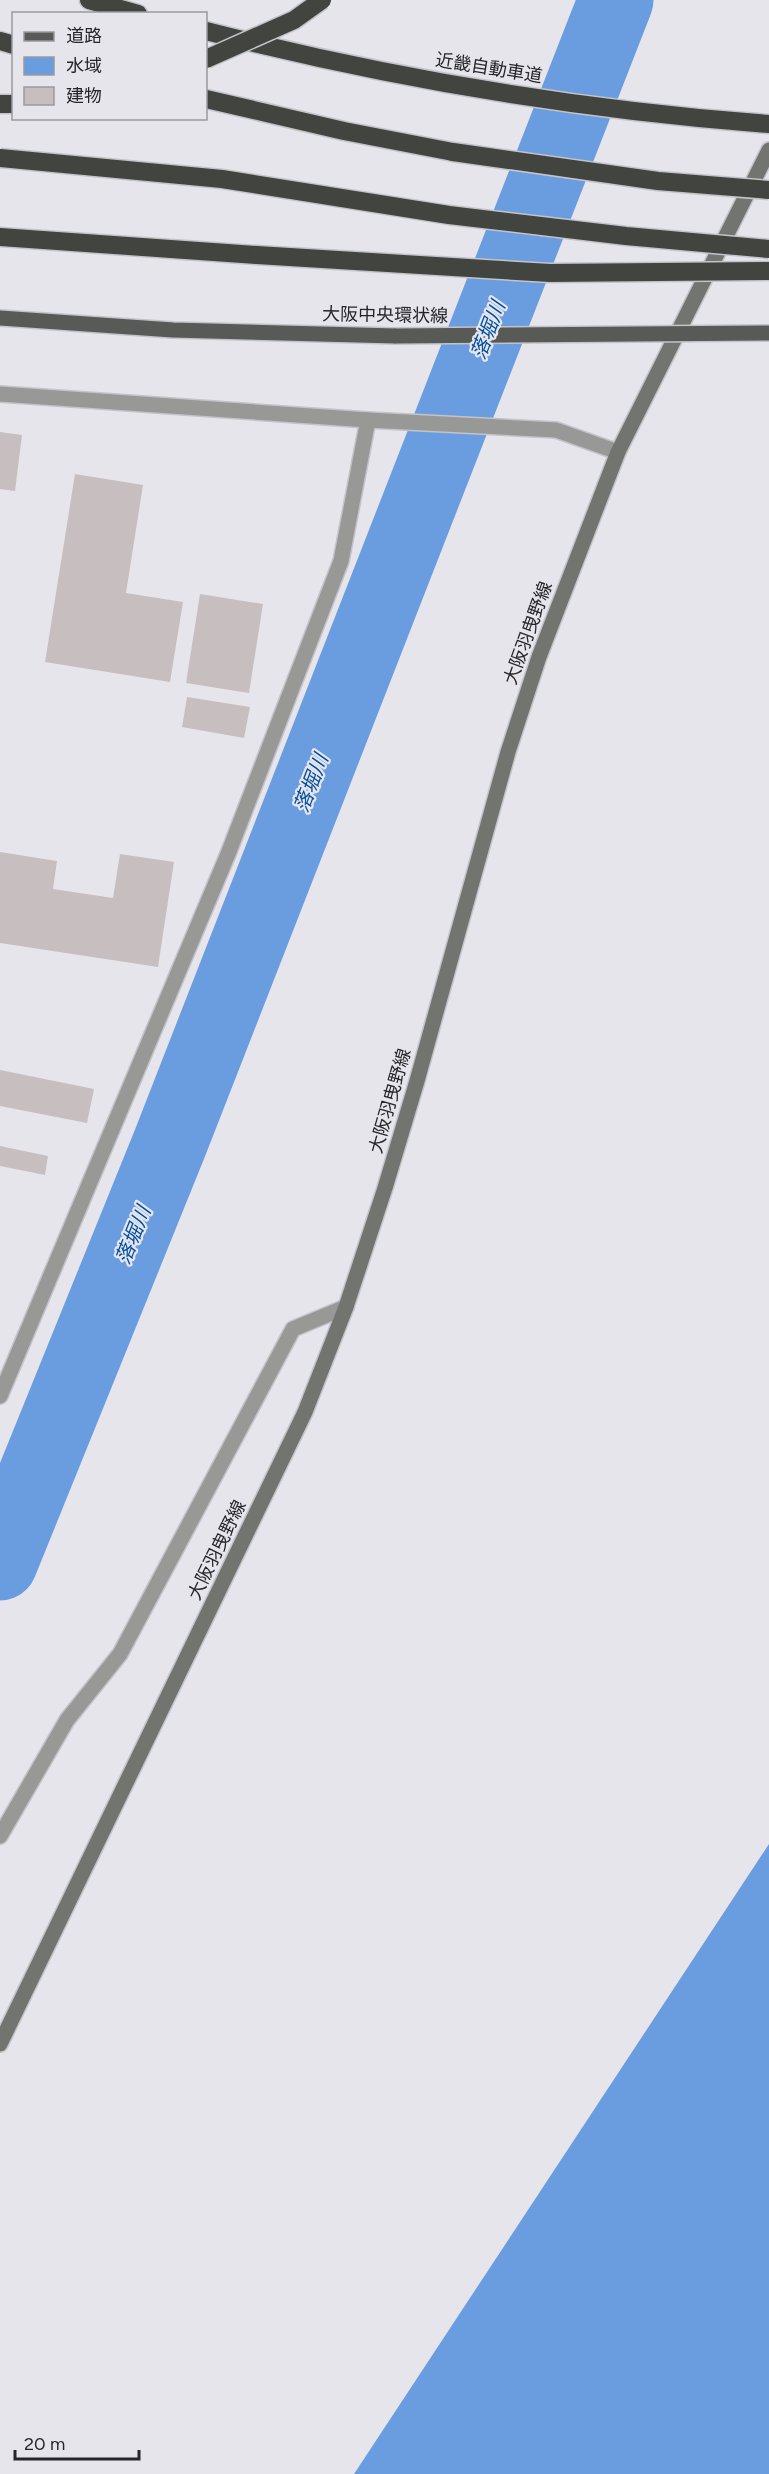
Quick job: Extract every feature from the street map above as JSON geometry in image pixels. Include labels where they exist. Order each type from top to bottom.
[{"type":"highway","points":[[89,0],[131,12]]},
{"type":"highway","points":[[207,59],[294,20],[322,0]]},
{"type":"highway","name":"近畿自動車道","points":[[207,31],[306,56],[461,87],[602,107],[769,124]]},
{"type":"highway","points":[[207,99],[344,131],[453,152],[658,181],[769,190]]},
{"type":"highway","points":[[0,158],[222,179],[448,215],[626,236],[769,249]]},
{"type":"highway","points":[[0,237],[539,273],[769,271]]},
{"type":"main road","name":"大阪羽曳野線","points":[[0,2043],[305,1412],[346,1307],[417,1081],[508,752],[539,657],[618,452],[769,150]]},
{"type":"main road","name":"大阪中央環状線","points":[[0,318],[173,330],[396,336],[769,333]]},
{"type":"street","points":[[0,394],[368,420],[556,430],[618,452]]},
{"type":"street","points":[[0,1396],[228,854],[341,561],[368,420]]},
{"type":"street","points":[[0,1836],[67,1720],[120,1654],[293,1329],[346,1307]]},
{"type":"water","points":[[769,1844],[769,2474],[354,2474]]},
{"type":"building","points":[[0,432],[22,435],[15,491],[0,489]]},
{"type":"building","points":[[75,474],[143,485],[126,593],[183,602],[170,682],[45,662]]},
{"type":"building","points":[[200,594],[263,604],[249,693],[186,683]]},
{"type":"building","points":[[187,697],[250,707],[244,738],[182,727]]},
{"type":"building","points":[[0,852],[57,861],[53,889],[113,898],[120,854],[174,862],[158,967],[0,943]]},
{"type":"building","points":[[0,1070],[94,1089],[87,1123],[0,1106]]},
{"type":"building","points":[[0,1146],[48,1156],[45,1175],[0,1166]]},
{"type":"waterway","name":"落堀川","points":[[0,1563],[170,1143],[616,0]]}]
